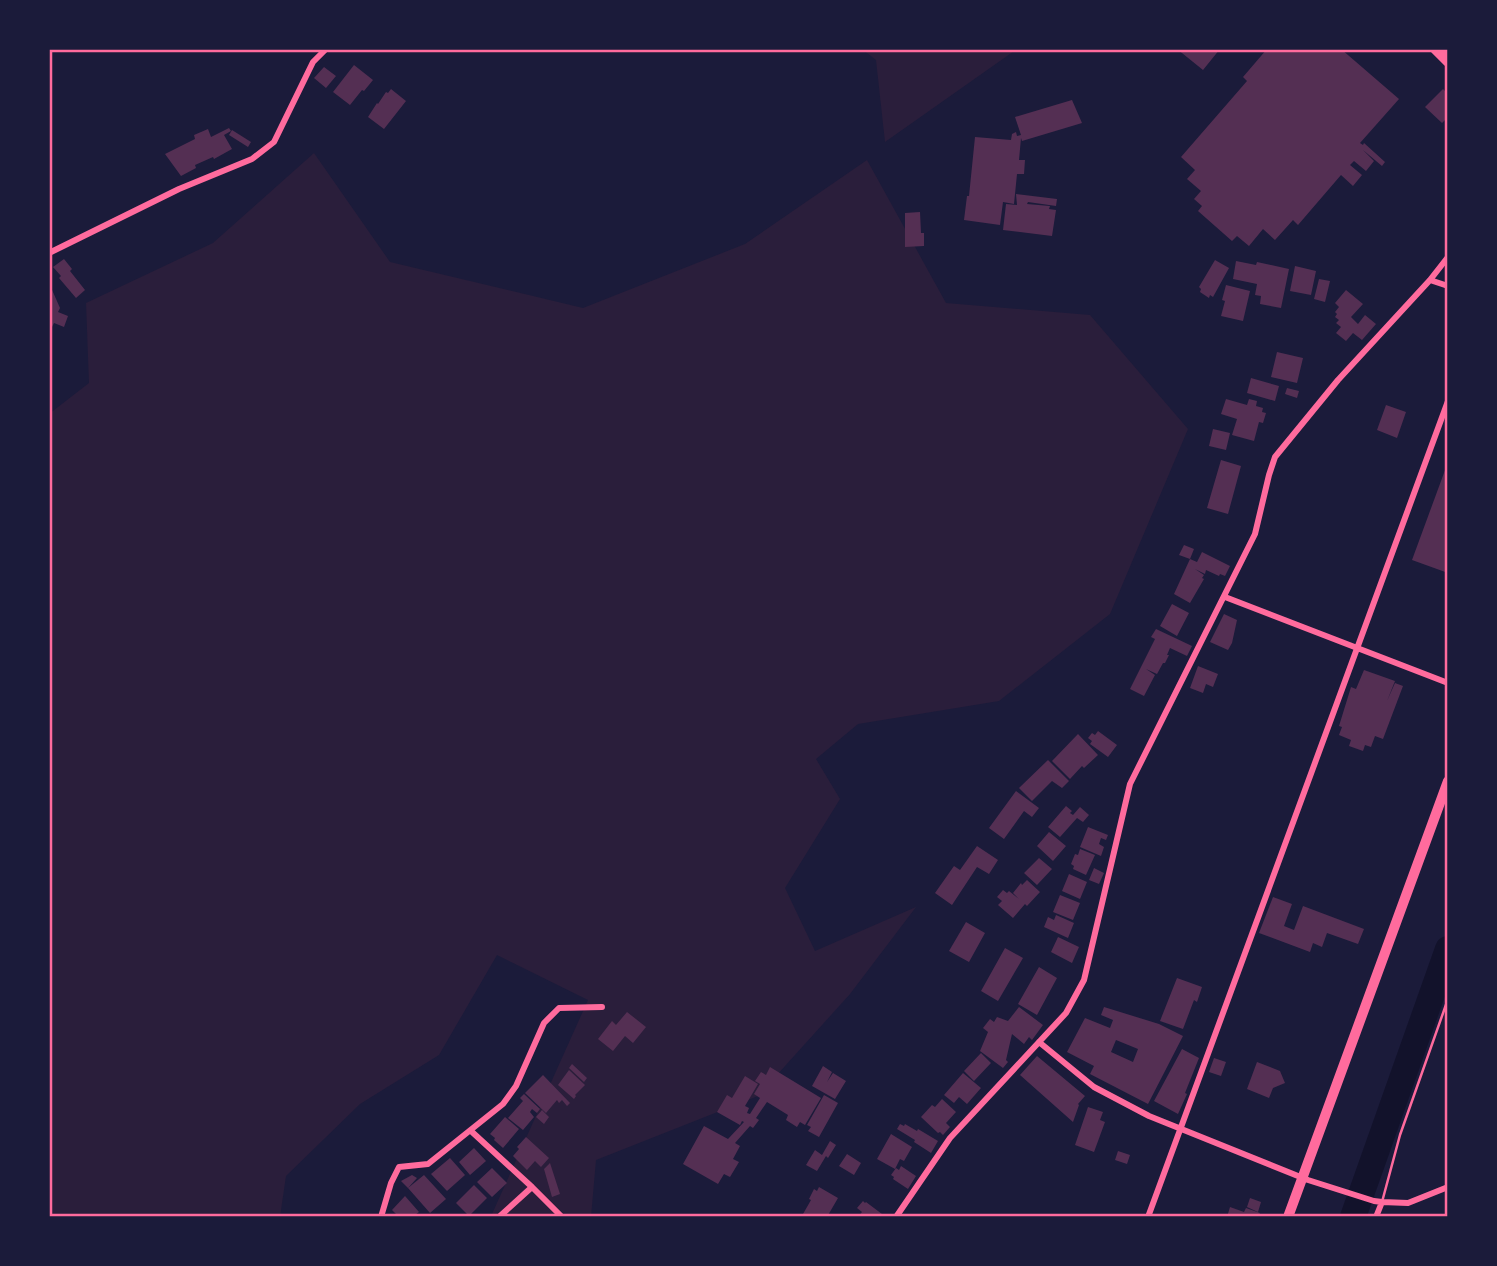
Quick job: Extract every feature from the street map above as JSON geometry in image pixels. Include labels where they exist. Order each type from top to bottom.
[{"type":"highway","points":[[1435,49],[1448,62]]},
{"type":"main road","points":[[1288,1217],[1306,1178],[1448,781]]},
{"type":"street","points":[[49,253],[179,189],[252,159],[274,142],[313,62],[326,49]]},
{"type":"street","points":[[896,1217],[950,1139],[1066,1013],[1084,980],[1130,784],[1255,534],[1275,457],[1338,380],[1448,257]]},
{"type":"street","points":[[1430,280],[1448,286]]},
{"type":"street","points":[[1148,1217],[1448,401]]},
{"type":"street","points":[[1224,597],[1448,683]]},
{"type":"street","points":[[380,1217],[391,1183],[400,1167],[428,1164],[503,1104],[516,1086],[544,1023],[559,1008],[602,1007]]},
{"type":"street","points":[[1039,1042],[1094,1087],[1149,1116],[1306,1178],[1382,1202],[1408,1203],[1448,1187]]},
{"type":"street","points":[[471,1131],[562,1217]]},
{"type":"street","points":[[499,1217],[532,1187]]},
{"type":"street","points":[[1376,1217],[1382,1202]]},
{"type":"lane","points":[[1382,1202],[1400,1135],[1448,999]]},
{"type":"shaded area","points":[[862,49],[1017,49],[885,142],[876,60]]},
{"type":"shaded area","points":[[314,153],[390,262],[583,308],[745,244],[867,160],[946,303],[1090,315],[1188,429],[1110,614],[999,701],[858,724],[816,759],[840,799],[785,888],[815,951],[916,907],[850,994],[758,1096],[596,1160],[591,1217],[493,1217],[492,1214],[588,1000],[497,955],[439,1055],[360,1104],[286,1176],[280,1217],[49,1217],[49,414],[89,383],[86,303],[213,243]]},
{"type":"building","points":[[1177,49],[1220,49],[1203,70]]},
{"type":"building","points":[[1267,49],[1341,49],[1399,99],[1360,143],[1364,143],[1385,162],[1382,166],[1363,150],[1374,161],[1366,171],[1354,161],[1350,165],[1362,175],[1353,186],[1341,175],[1298,225],[1293,220],[1275,240],[1263,229],[1249,246],[1237,236],[1232,241],[1198,211],[1202,206],[1194,199],[1201,191],[1187,179],[1195,170],[1181,157],[1247,81],[1243,77]]},
{"type":"building","points":[[354,65],[373,80],[350,105],[333,92]]},
{"type":"building","points":[[324,67],[336,76],[326,88],[314,78]]},
{"type":"building","points":[[391,89],[406,101],[384,129],[368,117]]},
{"type":"building","points":[[1443,89],[1448,94],[1448,117],[1442,123],[1425,107]]},
{"type":"building","points":[[1072,100],[1082,123],[1022,141],[1021,138],[1019,160],[1025,160],[1024,174],[1017,174],[1014,204],[1003,202],[1000,225],[964,220],[975,137],[1011,140],[1012,134],[1016,132],[1017,136],[1021,135],[1015,117]]},
{"type":"building","points":[[229,128],[231,131],[224,135],[232,149],[195,165],[196,168],[181,176],[165,154],[195,139],[194,135],[208,129],[211,137]]},
{"type":"building","points":[[232,130],[251,142],[248,147],[229,135]]},
{"type":"building","points":[[1016,194],[1057,199],[1056,206],[1027,204],[1050,206],[1049,209],[1056,210],[1052,236],[1003,230],[1006,204],[1017,205]]},
{"type":"building","points":[[920,212],[924,246],[905,247],[905,213]]},
{"type":"building","points":[[64,259],[85,290],[76,298],[53,267]]},
{"type":"building","points":[[1215,260],[1229,268],[1213,297],[1210,295],[1209,298],[1200,292],[1199,287]]},
{"type":"building","points":[[1236,261],[1256,265],[1257,262],[1289,269],[1281,308],[1260,304],[1261,296],[1255,295],[1257,284],[1233,279]]},
{"type":"building","points":[[1295,266],[1316,271],[1311,295],[1290,291]]},
{"type":"building","points":[[1319,279],[1330,281],[1325,302],[1314,299]]},
{"type":"building","points":[[49,283],[60,308],[58,312],[68,316],[64,327],[54,323],[49,328]]},
{"type":"building","points":[[1226,285],[1250,291],[1243,321],[1221,316]]},
{"type":"building","points":[[1346,290],[1363,304],[1351,317],[1358,324],[1365,315],[1376,324],[1362,340],[1353,333],[1346,341],[1336,333],[1341,327],[1336,323],[1339,320],[1335,317],[1335,312],[1339,307],[1335,303]]},
{"type":"building","points":[[1277,352],[1303,358],[1297,383],[1271,377]]},
{"type":"building","points":[[1251,378],[1279,386],[1275,401],[1247,393]]},
{"type":"building","points":[[1287,388],[1299,391],[1297,398],[1285,394]]},
{"type":"building","points":[[1226,399],[1247,405],[1249,399],[1257,401],[1256,406],[1263,408],[1262,412],[1266,413],[1263,423],[1259,422],[1254,441],[1232,435],[1237,419],[1221,414]]},
{"type":"building","points":[[1386,405],[1406,412],[1397,438],[1377,430]]},
{"type":"building","points":[[1213,429],[1230,433],[1226,450],[1209,446]]},
{"type":"building","points":[[1221,460],[1241,466],[1228,514],[1207,508]]},
{"type":"building","points":[[1448,462],[1448,573],[1412,560]]},
{"type":"building","points":[[1184,545],[1194,549],[1190,559],[1179,555]]},
{"type":"building","points":[[1202,552],[1230,566],[1225,576],[1206,570],[1205,574],[1195,569],[1204,575],[1204,579],[1190,603],[1174,594],[1190,559],[1197,562]]},
{"type":"building","points":[[1172,604],[1189,613],[1177,636],[1160,626]]},
{"type":"building","points":[[1224,614],[1237,620],[1228,650],[1210,642]]},
{"type":"building","points":[[1156,629],[1192,646],[1187,656],[1170,648],[1165,663],[1157,674],[1146,669],[1155,675],[1144,696],[1130,689],[1155,639],[1151,637]]},
{"type":"building","points":[[1198,666],[1218,674],[1213,687],[1206,684],[1203,693],[1190,688]]},
{"type":"building","points":[[1364,670],[1395,681],[1387,701],[1395,683],[1403,686],[1383,739],[1375,736],[1371,747],[1365,745],[1363,751],[1349,746],[1351,740],[1339,735],[1342,727],[1339,726],[1351,687],[1356,689]]},
{"type":"building","points":[[1098,731],[1117,745],[1108,757],[1090,744],[1092,741],[1088,738]]},
{"type":"building","points":[[1078,734],[1098,755],[1070,779],[1052,761]]},
{"type":"building","points":[[1048,760],[1069,781],[1062,788],[1052,781],[1032,801],[1019,788]]},
{"type":"building","points":[[1016,791],[1039,808],[1032,817],[1024,811],[1004,839],[989,828]]},
{"type":"building","points":[[1066,806],[1073,815],[1080,807],[1089,815],[1083,822],[1077,818],[1060,837],[1048,827]]},
{"type":"building","points":[[1088,827],[1108,835],[1106,840],[1101,838],[1099,844],[1104,847],[1101,856],[1080,847]]},
{"type":"building","points":[[1049,832],[1066,846],[1053,861],[1037,846]]},
{"type":"building","points":[[977,846],[998,860],[989,874],[977,867],[952,905],[935,893],[954,866],[960,870]]},
{"type":"building","points":[[1080,849],[1095,855],[1086,875],[1073,869],[1071,864]]},
{"type":"building","points":[[1039,858],[1052,869],[1037,885],[1024,873]]},
{"type":"building","points":[[1094,868],[1104,873],[1099,884],[1089,880]]},
{"type":"building","points":[[1069,874],[1087,882],[1080,899],[1062,891]]},
{"type":"building","points":[[1027,880],[1040,892],[1013,918],[998,905],[1002,901],[997,897],[1003,890],[1019,899],[1013,893]]},
{"type":"building","points":[[1060,895],[1080,903],[1073,920],[1053,912]]},
{"type":"building","points":[[1273,897],[1292,904],[1284,926],[1294,930],[1303,906],[1364,929],[1358,944],[1327,933],[1322,947],[1313,943],[1310,952],[1259,933]]},
{"type":"building","points":[[1056,915],[1074,923],[1068,938],[1044,927],[1048,917],[1054,920]]},
{"type":"building","points":[[966,922],[985,933],[969,962],[949,951]]},
{"type":"building","points":[[1058,937],[1079,947],[1072,963],[1051,952]]},
{"type":"building","points":[[1005,948],[1023,958],[998,1001],[981,991]]},
{"type":"building","points":[[1039,967],[1057,978],[1037,1015],[1018,1004]]},
{"type":"building","points":[[1177,978],[1202,987],[1183,1029],[1160,1021]]},
{"type":"building","points":[[1019,1007],[1043,1025],[1032,1040],[1029,1037],[1024,1044],[1012,1034],[1006,1060],[1008,1062],[1003,1068],[980,1051],[988,1032],[983,1028],[990,1019],[994,1022],[997,1017],[1008,1021]]},
{"type":"building","points":[[1104,1007],[1159,1024],[1183,1036],[1148,1104],[1090,1074],[1094,1066],[1067,1052],[1085,1018],[1110,1028],[1113,1020],[1101,1015]],"holes":[[[1116,1040],[1138,1049],[1133,1062],[1111,1052]]]},
{"type":"building","points":[[627,1012],[646,1027],[633,1043],[625,1036],[613,1051],[598,1039],[612,1021],[616,1025]]},
{"type":"building","points":[[1182,1049],[1199,1058],[1178,1114],[1154,1101]]},
{"type":"building","points":[[981,1053],[991,1063],[974,1081],[964,1071]]},
{"type":"building","points":[[1037,1056],[1085,1096],[1078,1104],[1073,1122],[1020,1075]]},
{"type":"building","points":[[1214,1058],[1226,1062],[1221,1076],[1209,1072]]},
{"type":"building","points":[[1257,1062],[1280,1071],[1285,1083],[1273,1088],[1269,1098],[1247,1089]]},
{"type":"building","points":[[572,1064],[587,1078],[584,1082],[569,1068]]},
{"type":"building","points":[[823,1066],[832,1072],[827,1082],[833,1073],[846,1081],[835,1099],[812,1086]]},
{"type":"building","points":[[770,1067],[821,1098],[805,1125],[800,1122],[797,1127],[786,1120],[788,1115],[767,1102],[753,1128],[750,1126],[735,1143],[740,1146],[733,1159],[739,1162],[730,1177],[724,1174],[718,1184],[683,1164],[704,1126],[728,1139],[744,1122],[740,1125],[717,1112],[727,1095],[732,1098],[745,1076],[758,1084],[745,1106],[749,1108],[747,1113],[750,1114],[760,1098],[754,1094],[760,1084],[755,1081],[761,1072],[766,1075]]},
{"type":"building","points":[[569,1070],[585,1085],[574,1099],[558,1085]]},
{"type":"building","points":[[963,1073],[981,1088],[967,1104],[959,1097],[954,1103],[944,1095]]},
{"type":"building","points":[[543,1075],[570,1103],[567,1106],[562,1100],[559,1103],[557,1100],[546,1113],[525,1093]]},
{"type":"building","points":[[524,1094],[540,1109],[537,1113],[532,1109],[530,1112],[534,1117],[523,1130],[508,1118],[523,1101],[520,1098]]},
{"type":"building","points":[[824,1095],[838,1103],[819,1137],[808,1131],[811,1127],[807,1125]]},
{"type":"building","points":[[942,1099],[956,1112],[946,1123],[950,1127],[943,1135],[921,1117]]},
{"type":"building","points":[[1088,1107],[1103,1112],[1100,1120],[1105,1122],[1094,1152],[1075,1145]]},
{"type":"building","points":[[542,1110],[549,1117],[544,1124],[536,1117]]},
{"type":"building","points":[[505,1117],[519,1129],[503,1148],[490,1134]]},
{"type":"building","points":[[900,1124],[917,1131],[918,1129],[938,1141],[931,1153],[897,1129]]},
{"type":"building","points":[[891,1134],[912,1147],[904,1161],[900,1159],[895,1169],[877,1159]]},
{"type":"building","points":[[526,1137],[549,1158],[541,1167],[535,1161],[527,1170],[513,1156]]},
{"type":"building","points":[[830,1141],[836,1145],[817,1171],[806,1165],[815,1150],[822,1155]]},
{"type":"building","points":[[474,1148],[486,1161],[470,1175],[459,1162]]},
{"type":"building","points":[[1118,1151],[1130,1155],[1127,1164],[1115,1160]]},
{"type":"building","points":[[847,1154],[861,1163],[854,1175],[839,1166]]},
{"type":"building","points":[[450,1158],[465,1175],[447,1191],[431,1174]]},
{"type":"building","points":[[550,1163],[560,1194],[552,1197],[544,1169]]},
{"type":"building","points":[[901,1166],[916,1176],[908,1189],[891,1175]]},
{"type":"building","points":[[492,1168],[507,1183],[492,1197],[477,1182]]},
{"type":"building","points":[[412,1175],[417,1178],[408,1188],[401,1181]]},
{"type":"building","points":[[424,1175],[446,1199],[430,1213],[408,1188]]},
{"type":"building","points":[[474,1185],[487,1198],[469,1216],[456,1203]]},
{"type":"building","points":[[819,1187],[838,1198],[827,1217],[808,1217],[803,1214],[814,1189],[817,1191]]},
{"type":"building","points":[[405,1196],[419,1212],[415,1215],[417,1217],[399,1217],[392,1210]]},
{"type":"building","points":[[1250,1198],[1261,1202],[1258,1212],[1247,1207]]},
{"type":"building","points":[[863,1201],[886,1217],[858,1217],[862,1212],[857,1208]]},
{"type":"building","points":[[1230,1207],[1244,1212],[1246,1208],[1260,1213],[1258,1217],[1227,1217]]},
{"type":"waterway","points":[[1353,1217],[1448,949]]}]
